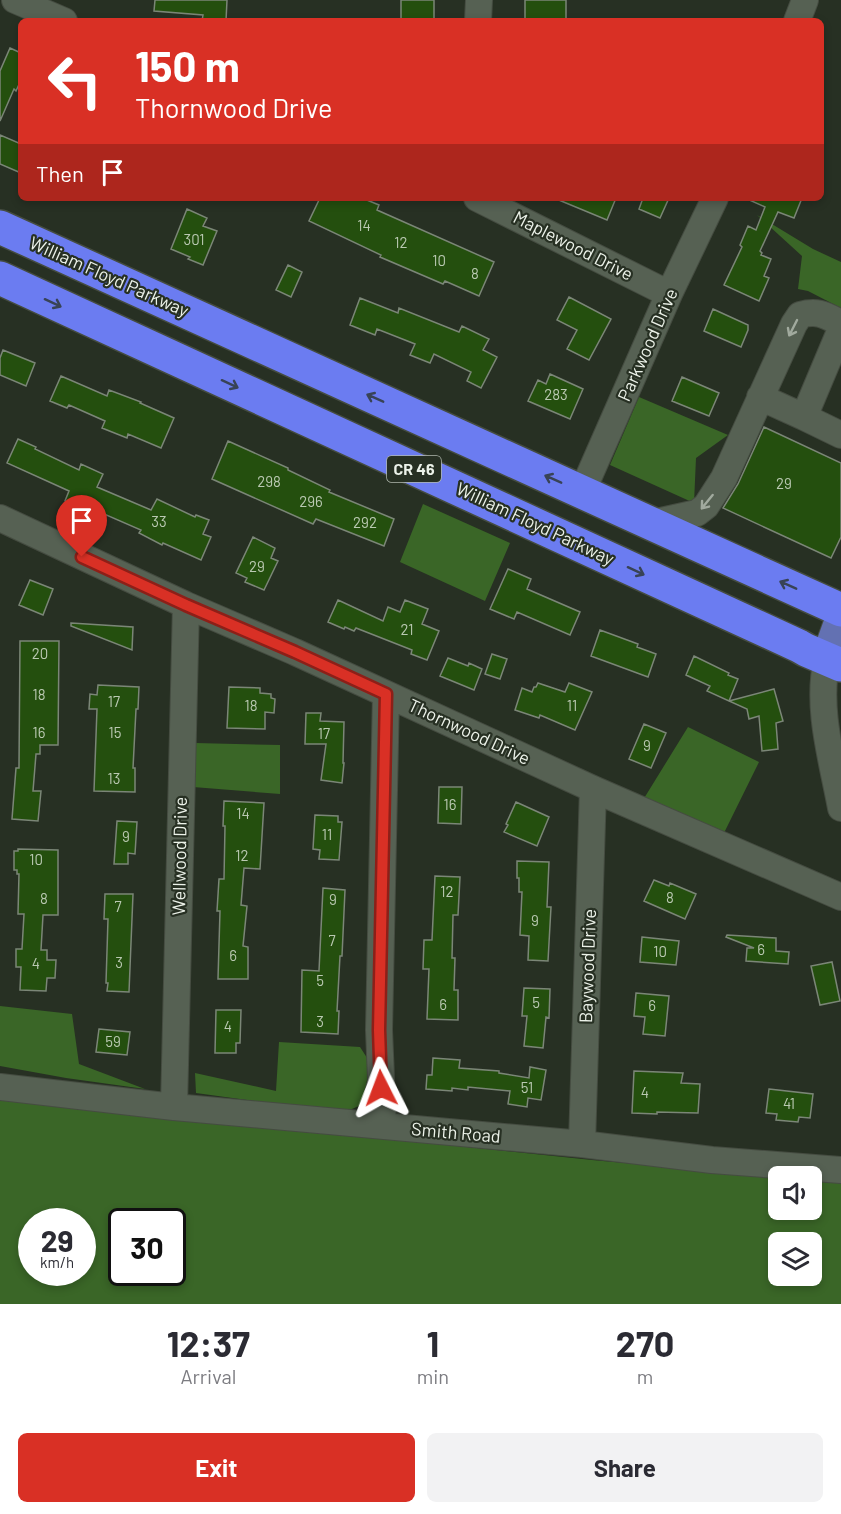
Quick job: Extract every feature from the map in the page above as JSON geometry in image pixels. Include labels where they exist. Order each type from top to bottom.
[{"type":"highway","name":"William Floyd Parkway","points":[[0,227],[841,610]]},
{"type":"highway","name":"William Floyd Parkway","points":[[0,278],[834,662]]},
{"type":"main road","points":[[834,662],[841,620]]},
{"type":"street","points":[[15,0],[57,18]]},
{"type":"street","points":[[478,18],[479,0]]},
{"type":"street","points":[[798,18],[805,0]]},
{"type":"street","name":"Maplewood Drive","points":[[483,201],[669,294]]},
{"type":"street","name":"Parkwood Drive","points":[[582,492],[669,294],[714,201]]},
{"type":"street","points":[[652,523],[697,513],[706,506],[724,478],[800,315],[812,312],[823,314],[841,323]]},
{"type":"street","points":[[804,417],[841,329]]},
{"type":"street","points":[[760,397],[841,435]]},
{"type":"street","name":"Thornwood Drive","points":[[0,518],[186,605],[295,652],[593,789],[841,897]]},
{"type":"street","name":"Wellwood Drive","points":[[174,1107],[186,605]]},
{"type":"street","points":[[834,662],[824,674],[823,709],[841,808]]},
{"type":"street","points":[[383,1126],[379,1030],[386,694]]},
{"type":"street","points":[[830,745],[833,724],[841,709]]},
{"type":"street","name":"Baywood Drive","points":[[582,1144],[593,789]]},
{"type":"street","name":"Smith Road","points":[[0,1087],[174,1107],[582,1144],[712,1160],[841,1170]]},
{"type":"green space","points":[[757,215],[813,249],[841,262],[841,308],[808,291],[798,289],[802,256]]},
{"type":"green space","points":[[639,397],[728,435],[696,458],[694,503],[610,465]]},
{"type":"green space","points":[[423,504],[510,543],[485,601],[400,562]]},
{"type":"green space","points":[[688,727],[759,762],[723,835],[643,800]]},
{"type":"green space","points":[[195,743],[280,745],[280,794],[193,787]]},
{"type":"green space","points":[[0,1006],[72,1014],[79,1064],[145,1089],[0,1066]]},
{"type":"green space","points":[[279,1042],[360,1047],[371,1064],[361,1105],[343,1113],[196,1093],[195,1073],[276,1091]]},
{"type":"green space","points":[[0,1098],[768,1176],[768,1220],[822,1220],[822,1182],[841,1183],[841,1304],[0,1304]]},
{"type":"building","points":[[155,0],[227,0],[226,18],[202,18],[203,15],[154,11]]},
{"type":"building","points":[[401,0],[434,0],[434,18],[401,18]]},
{"type":"building","points":[[525,0],[566,0],[566,18],[525,18]]},
{"type":"building","points":[[10,48],[18,52],[18,87],[16,91],[14,89],[0,121],[0,71]]},
{"type":"building","points":[[0,135],[18,143],[18,172],[0,164]]},
{"type":"building","points":[[319,201],[369,201],[379,205],[377,210],[494,262],[479,296],[445,281],[443,284],[380,257],[381,255],[309,221]]},
{"type":"building","points":[[561,201],[615,201],[607,220]]},
{"type":"building","points":[[642,201],[668,201],[660,218],[639,209]]},
{"type":"building","points":[[752,201],[801,201],[794,218],[778,212],[760,251],[761,255],[771,259],[764,276],[769,278],[759,301],[724,285],[742,247],[740,245],[748,226],[756,230],[765,207]]},
{"type":"building","points":[[187,209],[207,218],[203,226],[217,231],[203,265],[171,249]]},
{"type":"building","points":[[288,265],[302,272],[291,297],[276,290]]},
{"type":"building","points":[[569,297],[611,319],[589,360],[567,349],[577,330],[557,320]]},
{"type":"building","points":[[360,298],[398,313],[399,308],[459,332],[462,326],[489,339],[483,350],[497,357],[481,388],[467,381],[471,372],[434,354],[430,363],[410,355],[415,344],[377,329],[375,335],[350,325]]},
{"type":"building","points":[[713,309],[748,325],[741,347],[704,331]]},
{"type":"building","points":[[3,350],[35,363],[26,386],[0,375],[0,358]]},
{"type":"building","points":[[550,374],[583,389],[570,419],[528,401],[538,380],[546,384]]},
{"type":"building","points":[[61,376],[107,396],[109,390],[174,418],[161,448],[128,434],[127,438],[102,428],[105,421],[69,405],[67,408],[50,401]]},
{"type":"building","points":[[682,377],[719,393],[709,416],[672,401]]},
{"type":"building","points":[[764,427],[841,463],[841,537],[831,558],[723,508],[738,484]]},
{"type":"building","points":[[18,439],[79,470],[81,464],[103,474],[97,487],[151,510],[157,499],[195,517],[196,515],[209,520],[203,534],[211,537],[201,560],[163,543],[162,545],[139,533],[141,530],[88,507],[86,511],[65,501],[69,491],[7,463]]},
{"type":"building","points":[[228,441],[288,468],[330,490],[329,492],[394,519],[384,546],[316,519],[313,524],[212,479]]},
{"type":"building","points":[[253,537],[275,548],[271,558],[278,561],[264,590],[245,582],[247,578],[236,573]]},
{"type":"building","points":[[508,569],[531,579],[527,589],[580,612],[570,635],[517,612],[514,619],[490,609]]},
{"type":"building","points":[[30,580],[53,589],[43,615],[19,605]]},
{"type":"building","points":[[338,600],[383,621],[388,607],[400,612],[405,600],[428,609],[422,624],[439,631],[427,660],[411,654],[412,650],[356,628],[354,631],[345,627],[344,629],[328,622]]},
{"type":"building","points":[[71,623],[133,627],[132,650],[71,626]]},
{"type":"building","points":[[600,630],[638,644],[637,647],[656,654],[648,677],[591,656]]},
{"type":"building","points":[[20,641],[59,641],[58,745],[40,745],[40,754],[36,754],[33,791],[41,791],[38,821],[12,819],[16,768],[19,768]]},
{"type":"building","points":[[492,654],[507,659],[500,679],[485,674]]},
{"type":"building","points":[[694,656],[738,679],[729,701],[707,691],[710,686],[686,675]]},
{"type":"building","points":[[448,658],[482,669],[474,690],[440,676]]},
{"type":"building","points":[[538,683],[565,692],[569,683],[592,692],[575,730],[540,715],[539,718],[515,710],[522,688],[532,692]]},
{"type":"building","points":[[98,685],[139,687],[133,768],[135,768],[135,792],[94,791],[97,709],[89,709],[90,694],[97,695]]},
{"type":"building","points":[[229,687],[260,688],[260,693],[271,694],[271,698],[275,699],[274,713],[265,712],[265,729],[227,728]]},
{"type":"building","points":[[774,689],[783,721],[776,723],[778,749],[762,751],[759,716],[749,719],[747,709],[729,701]]},
{"type":"building","points":[[306,713],[321,713],[320,721],[344,722],[342,783],[321,780],[326,744],[305,744]]},
{"type":"building","points":[[644,724],[666,733],[651,768],[629,759]]},
{"type":"building","points":[[439,787],[462,787],[461,824],[438,823]]},
{"type":"building","points":[[224,801],[264,803],[260,869],[244,868],[241,905],[247,906],[243,946],[248,947],[248,979],[218,979],[220,911],[217,911],[219,879],[224,879]]},
{"type":"building","points":[[516,802],[549,817],[537,846],[504,832]]},
{"type":"building","points":[[315,815],[338,816],[338,822],[342,822],[339,860],[319,859],[320,850],[313,849]]},
{"type":"building","points":[[117,821],[137,822],[135,854],[128,853],[128,864],[114,864]]},
{"type":"building","points":[[18,849],[58,850],[58,915],[43,915],[41,950],[47,950],[47,960],[56,960],[55,978],[47,978],[46,991],[20,990],[21,967],[16,967],[16,949],[22,949],[24,914],[18,914],[19,874],[17,870],[14,870],[14,851]]},
{"type":"building","points":[[517,861],[549,862],[547,907],[551,907],[548,961],[528,960],[529,936],[520,935],[522,892],[519,892]]},
{"type":"building","points":[[435,876],[460,877],[458,915],[453,915],[452,958],[455,958],[454,990],[458,990],[458,1020],[427,1019],[429,969],[423,969],[424,940],[432,940]]},
{"type":"building","points":[[654,880],[669,886],[670,883],[696,894],[685,919],[644,901]]},
{"type":"building","points":[[323,888],[345,890],[337,1011],[339,1011],[338,1034],[301,1032],[302,970],[319,971]]},
{"type":"building","points":[[105,894],[133,894],[129,992],[107,991],[108,919],[104,919]]},
{"type":"building","points":[[727,935],[776,938],[776,951],[789,952],[788,964],[746,961],[747,948],[754,948],[726,937]]},
{"type":"building","points":[[642,937],[679,941],[676,965],[640,962]]},
{"type":"building","points":[[832,962],[840,1001],[820,1005],[811,966]]},
{"type":"building","points":[[524,988],[550,989],[549,1018],[546,1017],[543,1048],[524,1046],[527,1016],[522,1016]]},
{"type":"building","points":[[636,993],[669,996],[665,1036],[643,1034],[645,1017],[634,1016]]},
{"type":"building","points":[[216,1010],[241,1010],[240,1043],[236,1043],[236,1053],[215,1053]]},
{"type":"building","points":[[99,1029],[130,1032],[127,1055],[96,1052]]},
{"type":"building","points":[[433,1058],[460,1060],[459,1068],[499,1071],[499,1073],[529,1078],[530,1067],[546,1070],[541,1100],[528,1098],[527,1107],[508,1104],[510,1091],[468,1087],[468,1090],[452,1088],[452,1091],[426,1089],[427,1075],[432,1075]]},
{"type":"building","points":[[634,1071],[683,1073],[681,1083],[700,1084],[698,1113],[632,1113]]},
{"type":"building","points":[[769,1089],[813,1094],[810,1118],[799,1117],[798,1122],[776,1120],[777,1114],[766,1113]]},
{"type":"route","points":[[82,557],[386,694],[379,1030],[381,1088]]}]
